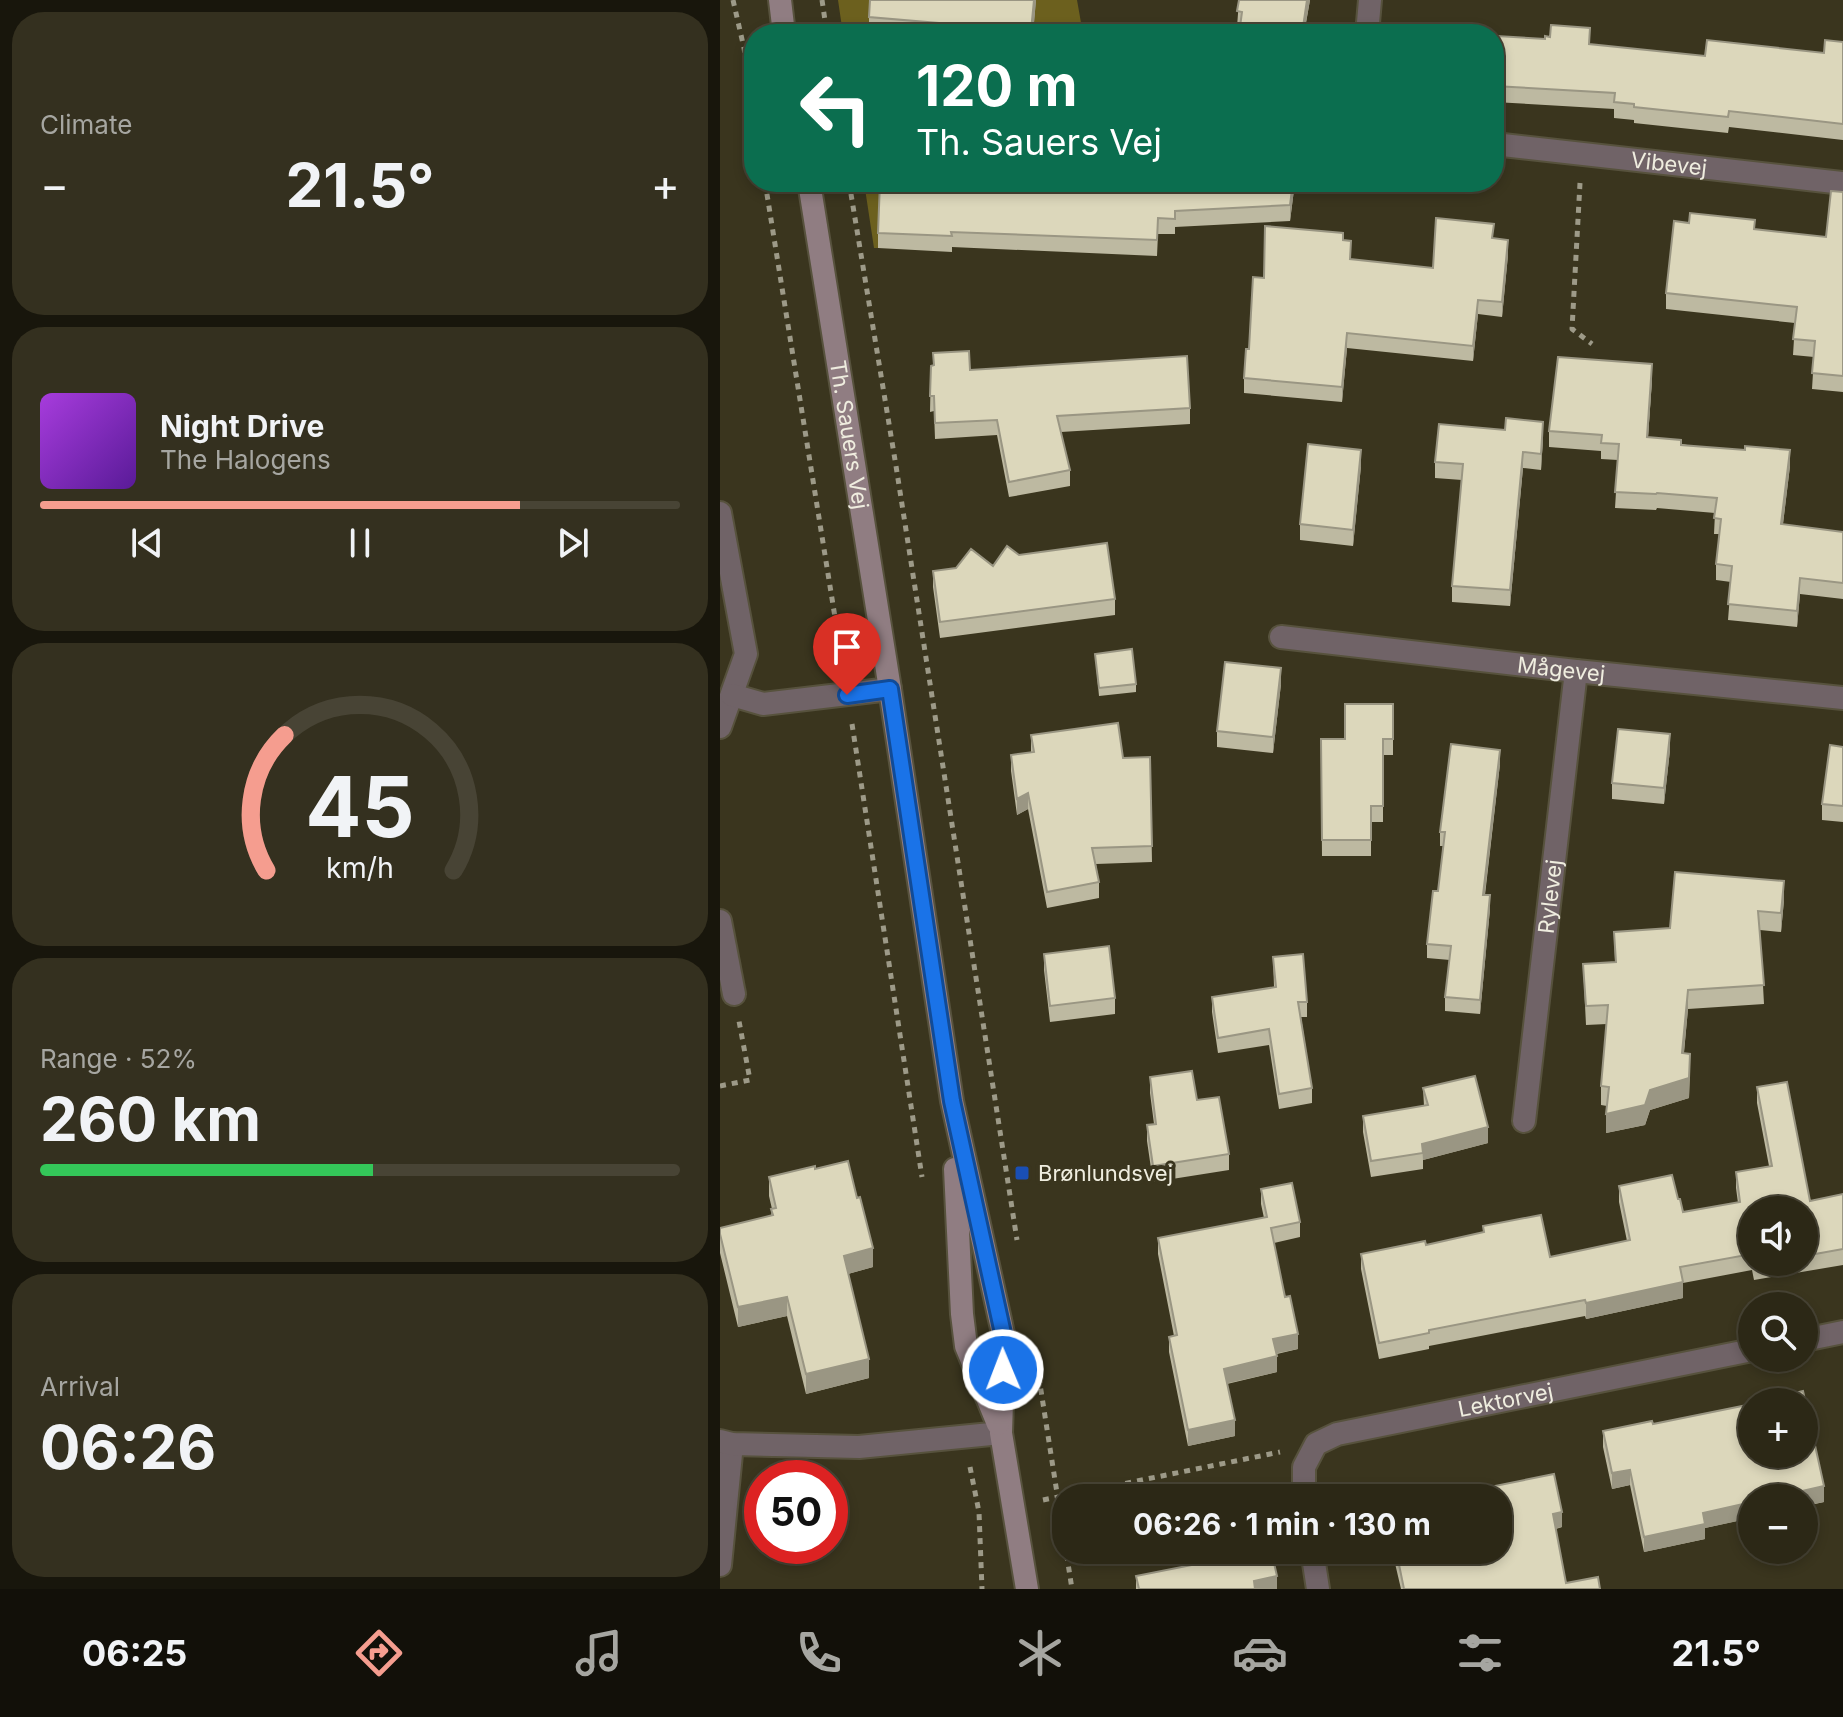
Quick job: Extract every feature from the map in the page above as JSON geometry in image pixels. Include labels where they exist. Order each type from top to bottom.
[{"type":"main road","points":[[779,3],[782,24]]},
{"type":"main road","name":"Th. Sauers Vej","points":[[811,192],[952,1101],[1004,1338],[1001,1433],[1027,1589]]},
{"type":"main road","name":"Th. Sauers Vej","points":[[952,1101],[966,1346],[1001,1433]]},
{"type":"street","points":[[1368,24],[1370,0]]},
{"type":"street","name":"Vibevej","points":[[1504,145],[1843,183]]},
{"type":"street","points":[[720,513],[746,654],[720,727]]},
{"type":"street","name":"Mågevej","points":[[1281,637],[1843,698]]},
{"type":"street","name":"Rylevej","points":[[1524,1121],[1576,671]]},
{"type":"street","points":[[732,695],[763,704],[890,689]]},
{"type":"street","points":[[720,921],[734,994]]},
{"type":"street","points":[[1818,1337],[1843,1332]]},
{"type":"street","name":"Lektorvej","points":[[1316,1444],[1337,1434],[1738,1353]]},
{"type":"street","points":[[720,1565],[726,1443],[859,1447],[1001,1433]]},
{"type":"street","points":[[1304,1484],[1304,1467],[1316,1444]]},
{"type":"street","points":[[1314,1564],[1318,1589]]},
{"type":"path","points":[[733,0],[744,48]]},
{"type":"path","points":[[822,0],[826,24]]},
{"type":"path","points":[[1582,154],[1572,329],[1592,344]]},
{"type":"path","points":[[767,192],[923,1183]]},
{"type":"path","points":[[851,192],[1017,1240]]},
{"type":"path","points":[[720,1086],[750,1080],[734,994]]},
{"type":"path","points":[[1036,1364],[1056,1484]]},
{"type":"path","points":[[1118,1484],[1316,1444]]},
{"type":"path","points":[[982,1589],[979,1512],[1052,1497]]},
{"type":"path","points":[[1068,1564],[1072,1589]]},
{"type":"shaded area","points":[[838,0],[872,0],[870,24],[842,24]]},
{"type":"shaded area","points":[[1036,0],[1077,0],[1081,24],[1034,24]]},
{"type":"shaded area","points":[[866,192],[881,192],[878,248],[874,248]]},
{"type":"shaded area","points":[[985,192],[1160,192],[1159,202]]},
{"type":"building","points":[[870,0],[1034,0],[1032,24],[950,24],[869,17]]},
{"type":"building","points":[[1239,0],[1307,0],[1303,24],[1240,24],[1242,12],[1237,11]]},
{"type":"building","points":[[1551,25],[1590,28],[1589,44],[1705,56],[1707,40],[1824,53],[1825,40],[1843,42],[1843,124],[1729,111],[1728,117],[1634,107],[1634,104],[1614,102],[1615,93],[1504,87],[1504,36],[1550,37]]},
{"type":"building","points":[[1831,191],[1843,192],[1843,376],[1812,373],[1815,341],[1793,339],[1797,307],[1666,293],[1674,221],[1689,223],[1690,213],[1755,220],[1754,229],[1826,237]]},
{"type":"building","points":[[880,192],[1292,192],[1290,205],[1175,211],[1175,219],[1158,218],[1157,240],[951,232],[952,236],[878,233]]},
{"type":"building","points":[[1436,218],[1494,224],[1492,238],[1508,240],[1502,302],[1478,300],[1473,346],[1347,333],[1342,387],[1244,378],[1246,349],[1249,349],[1253,277],[1264,278],[1265,226],[1343,233],[1343,240],[1351,241],[1350,259],[1433,268]]},
{"type":"building","points":[[969,351],[970,370],[1187,356],[1190,408],[1057,416],[1070,470],[1009,482],[997,420],[935,423],[934,396],[930,396],[933,353]]},
{"type":"building","points":[[1558,357],[1652,364],[1647,437],[1681,440],[1681,445],[1790,450],[1781,524],[1843,532],[1843,583],[1800,578],[1797,611],[1728,604],[1732,566],[1716,564],[1721,519],[1714,518],[1717,498],[1615,492],[1619,444],[1601,443],[1602,435],[1549,431]]},
{"type":"building","points":[[1506,418],[1543,422],[1541,454],[1523,452],[1510,590],[1452,586],[1463,464],[1435,462],[1439,424],[1505,430]]},
{"type":"building","points":[[1308,444],[1361,450],[1353,530],[1300,524]]},
{"type":"building","points":[[1107,543],[1115,599],[940,622],[933,571],[956,568],[971,549],[993,566],[1007,546],[1019,555]]},
{"type":"building","points":[[1132,649],[1136,684],[1099,688],[1095,654]]},
{"type":"building","points":[[1225,662],[1281,668],[1273,737],[1217,731]]},
{"type":"building","points":[[1345,704],[1393,704],[1393,739],[1383,739],[1383,806],[1371,806],[1371,840],[1322,840],[1321,739],[1345,739]]},
{"type":"building","points":[[1118,723],[1123,758],[1150,757],[1152,846],[1092,848],[1099,882],[1047,892],[1028,793],[1017,799],[1011,755],[1034,752],[1031,735]]},
{"type":"building","points":[[1618,729],[1670,734],[1664,788],[1612,783]]},
{"type":"building","points":[[1451,744],[1500,750],[1483,895],[1490,895],[1480,1000],[1445,997],[1451,946],[1427,944],[1433,891],[1438,891],[1445,832],[1440,832]]},
{"type":"building","points":[[1830,745],[1843,747],[1843,806],[1822,804]]},
{"type":"building","points":[[1675,872],[1784,881],[1781,913],[1758,911],[1764,985],[1688,990],[1682,1053],[1690,1054],[1689,1078],[1650,1090],[1645,1105],[1606,1114],[1609,1087],[1601,1086],[1608,1005],[1586,1006],[1583,964],[1616,962],[1614,932],[1670,928]]},
{"type":"building","points":[[1109,946],[1115,998],[1050,1006],[1044,954]]},
{"type":"building","points":[[1303,954],[1307,1002],[1298,1002],[1312,1088],[1279,1094],[1269,1029],[1218,1038],[1212,997],[1276,987],[1273,957]]},
{"type":"building","points":[[1192,1071],[1197,1100],[1219,1097],[1229,1154],[1153,1166],[1147,1125],[1156,1124],[1150,1077]]},
{"type":"building","points":[[1475,1076],[1488,1127],[1422,1144],[1423,1153],[1371,1161],[1363,1116],[1428,1105],[1423,1088]]},
{"type":"building","points":[[1787,1082],[1809,1196],[1739,1196],[1736,1172],[1772,1166],[1757,1087]]},
{"type":"building","points":[[848,1161],[873,1248],[844,1256],[869,1359],[806,1374],[787,1297],[738,1307],[720,1228],[773,1215],[771,1209],[776,1208],[769,1177]]},
{"type":"building","points":[[1672,1175],[1683,1212],[1738,1202],[1738,1257],[1680,1267],[1683,1282],[1586,1303],[1585,1300],[1429,1330],[1429,1333],[1379,1343],[1361,1254],[1425,1241],[1426,1245],[1484,1232],[1483,1226],[1541,1215],[1550,1257],[1630,1240],[1619,1186]]},
{"type":"building","points":[[1292,1183],[1300,1222],[1271,1228],[1285,1297],[1290,1296],[1298,1334],[1273,1339],[1277,1356],[1224,1369],[1235,1420],[1188,1430],[1169,1337],[1177,1335],[1158,1238],[1267,1217],[1261,1189]]},
{"type":"building","points":[[1843,1194],[1843,1249],[1818,1253],[1818,1199]]},
{"type":"building","points":[[1738,1407],[1738,1468],[1818,1468],[1818,1459],[1824,1486],[1738,1484],[1738,1505],[1703,1513],[1705,1524],[1644,1537],[1630,1470],[1612,1473],[1603,1431],[1652,1421],[1653,1424]]},
{"type":"building","points":[[1554,1474],[1562,1512],[1553,1514],[1566,1583],[1598,1577],[1600,1589],[1404,1589],[1399,1564],[1512,1564],[1512,1484],[1505,1484]]},
{"type":"building","points":[[1197,1564],[1274,1564],[1277,1576],[1254,1581],[1255,1589],[1139,1589],[1136,1576]]},
{"type":"place","name":"Brønlundsvej","points":[[1022,1173]]},
{"type":"route","points":[[847,695],[890,689],[952,1101],[1004,1338],[1003,1370]]}]
